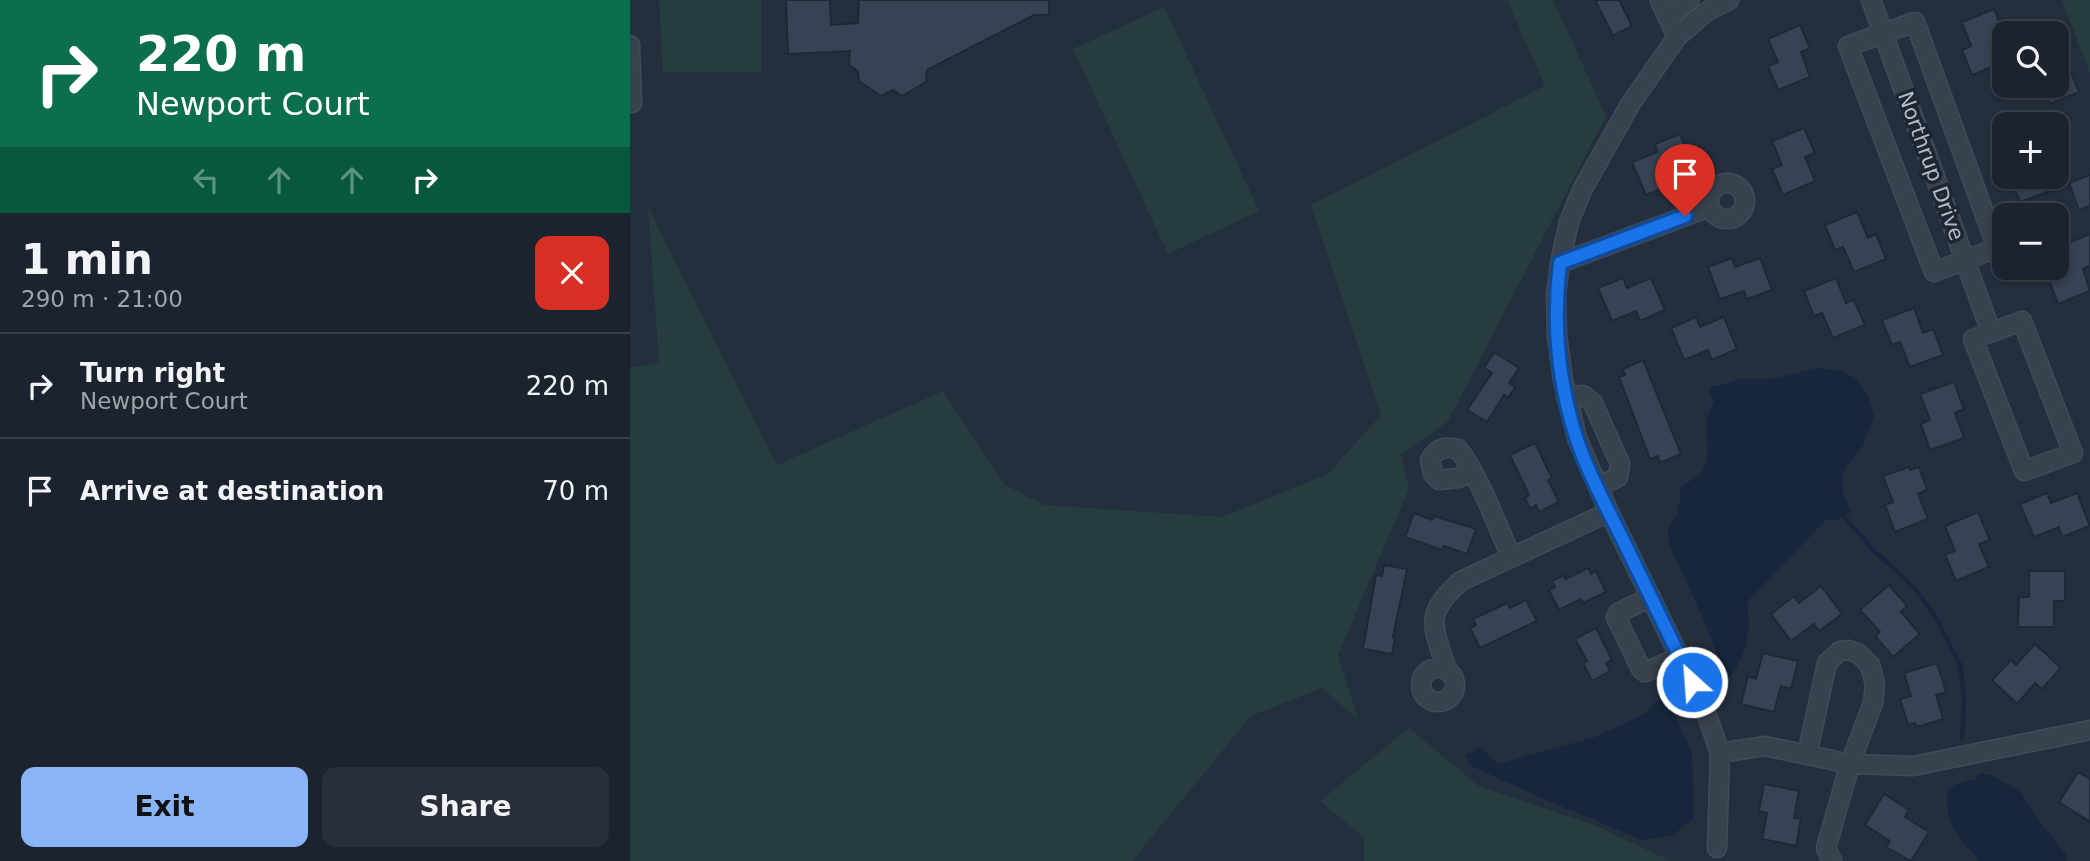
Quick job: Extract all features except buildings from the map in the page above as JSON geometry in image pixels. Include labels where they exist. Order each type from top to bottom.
[{"type":"street","points":[[1677,37],[1664,8],[1689,0]]},
{"type":"street","points":[[1717,848],[1720,752],[1704,707],[1609,512],[1577,438],[1566,397],[1557,335],[1556,295],[1569,222],[1582,190],[1631,103],[1677,37],[1706,12],[1728,0]]},
{"type":"street","name":"Northrup Drive","points":[[1871,0],[1991,332]]},
{"type":"street","points":[[1915,22],[1997,248],[1934,272],[1848,46],[1883,32],[1915,22]]},
{"type":"street","points":[[630,45],[632,103]]},
{"type":"street","points":[[1560,263],[1710,207]]},
{"type":"street","points":[[2022,321],[2073,453],[2024,471],[1973,339],[1991,332],[2022,321]]},
{"type":"street","points":[[1566,397],[1583,395],[1593,403],[1620,464],[1618,477],[1598,486]]},
{"type":"street","points":[[1472,472],[1511,556]]},
{"type":"street","points":[[1447,671],[1433,624],[1437,607],[1447,593],[1461,581],[1511,556],[1609,512]]},
{"type":"street","points":[[1651,597],[1618,613],[1616,617],[1636,659],[1645,672],[1680,657]]},
{"type":"street","points":[[1807,755],[1827,663],[1840,651],[1849,650],[1859,654],[1870,665],[1875,684],[1873,703],[1850,764],[1826,848],[1832,861]]},
{"type":"street","points":[[1720,752],[1765,746],[1850,764],[1913,766],[2090,730]]},
{"type":"green space","points":[[659,0],[761,0],[761,72],[663,72]]},
{"type":"green space","points":[[1507,0],[1553,0],[1606,116],[1448,421],[1401,455],[1409,489],[1338,655],[1358,720],[1322,688],[1251,716],[1132,861],[630,861],[630,368],[659,362],[648,207],[777,465],[943,391],[1005,485],[1044,505],[1222,517],[1328,474],[1381,415],[1311,205],[1545,86]]},
{"type":"green space","points":[[2062,0],[2090,0],[2090,74]]},
{"type":"green space","points":[[1164,7],[1259,211],[1168,254],[1073,49]]},
{"type":"green space","points":[[1409,728],[1480,787],[1594,825],[1671,861],[1364,861],[1364,838],[1320,801]]},
{"type":"water","points":[[1817,368],[1840,371],[1857,379],[1867,394],[1874,416],[1863,446],[1846,466],[1841,482],[1851,511],[1838,520],[1827,519],[1749,600],[1749,629],[1742,655],[1729,678],[1724,683],[1716,682],[1714,677],[1720,663],[1707,627],[1670,546],[1668,531],[1678,509],[1681,487],[1701,473],[1706,463],[1707,420],[1714,401],[1709,391],[1712,386],[1739,379],[1773,379]]},
{"type":"water","points":[[1669,689],[1676,693],[1674,712],[1692,753],[1694,818],[1673,835],[1642,840],[1469,765],[1466,755],[1480,747],[1498,764],[1595,737],[1646,713]]},
{"type":"water","points":[[1982,772],[2021,792],[2037,818],[2067,856],[2065,861],[1980,861],[1965,845],[1950,821],[1948,790],[1961,782],[1976,780],[1977,775]]},
{"type":"waterway","points":[[1844,516],[1870,547],[1913,586],[1936,618],[1961,667],[1964,698],[1962,739]]},
{"type":"route","points":[[1685,216],[1560,263],[1556,295],[1557,335],[1563,380],[1577,438],[1609,512],[1692,682]]}]
